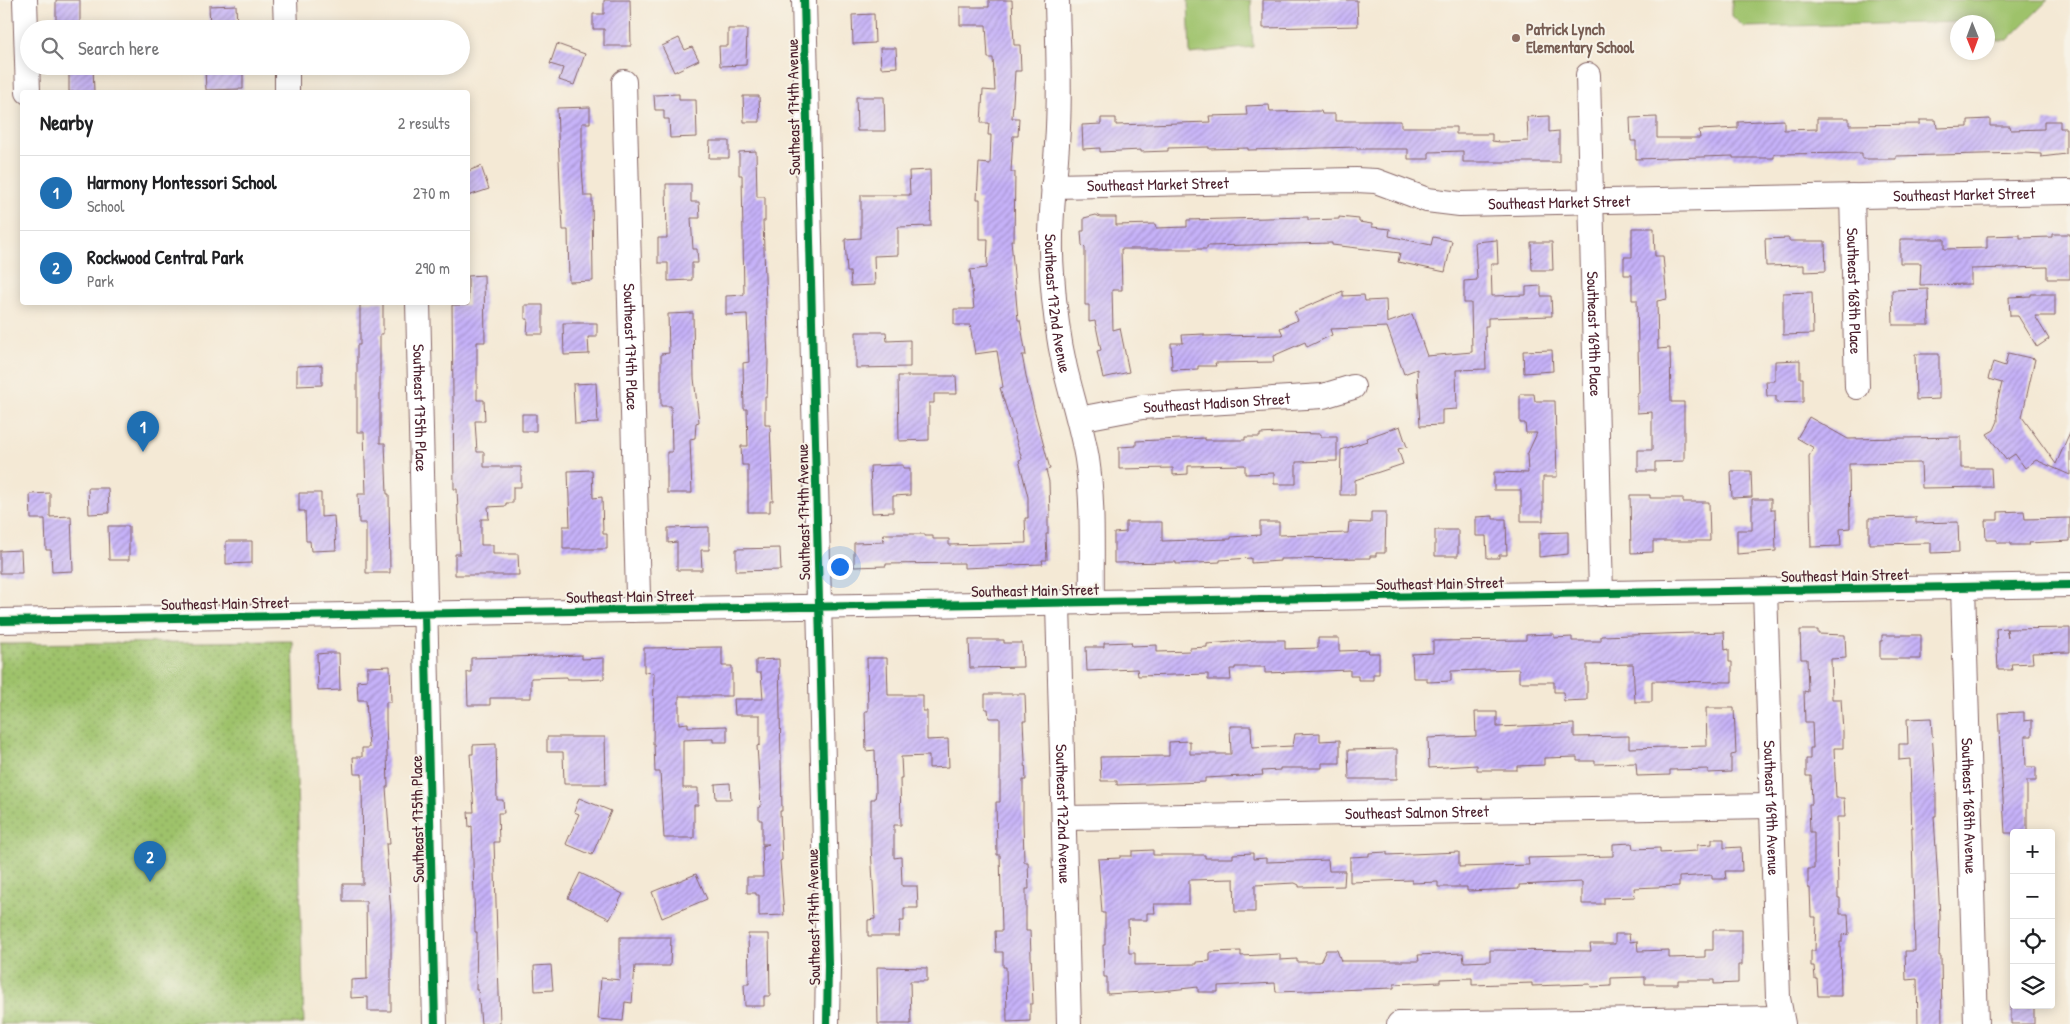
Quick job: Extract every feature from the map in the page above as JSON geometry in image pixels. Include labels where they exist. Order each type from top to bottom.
[{"type":"street","points":[[25,0],[26,20]]},
{"type":"street","points":[[285,0],[286,20]]},
{"type":"street","name":"Southeast 174th Avenue","points":[[804,0],[820,607],[828,964],[827,1024]]},
{"type":"street","name":"Southeast 172nd Avenue","points":[[1057,2],[1060,83],[1050,237],[1056,314],[1065,368],[1079,419],[1087,460],[1090,495],[1092,603]]},
{"type":"street","name":"Southeast 169th Place","points":[[1588,74],[1601,594]]},
{"type":"street","points":[[27,75],[28,90]]},
{"type":"street","points":[[287,75],[288,90]]},
{"type":"street","name":"Southeast 174th Place","points":[[624,82],[638,596],[632,610]]},
{"type":"street","name":"Southeast Market Street","points":[[1053,186],[1356,180],[1376,181],[1412,196],[1460,204],[2070,192]]},
{"type":"street","name":"Southeast 168th Place","points":[[1852,196],[1857,387]]},
{"type":"street","name":"Southeast 175th Place","points":[[418,305],[435,1024]]},
{"type":"street","name":"Southeast Madison Street","points":[[1079,419],[1142,407],[1323,396],[1353,387]]},
{"type":"street","name":"Southeast Main Street","points":[[0,621],[2070,585]]},
{"type":"street","name":"Southeast 168th Avenue","points":[[1963,587],[1976,1024]]},
{"type":"street","name":"Southeast 169th Avenue","points":[[1765,590],[1778,998],[1782,1021]]},
{"type":"street","name":"Southeast 172nd Avenue","points":[[1058,604],[1070,1024]]},
{"type":"street","name":"Southeast Salmon Street","points":[[1065,818],[1771,806]]},
{"type":"street","points":[[1399,1024],[1782,1021]]},
{"type":"green space","points":[[1188,0],[1251,0],[1253,47],[1190,54]]},
{"type":"green space","points":[[1732,0],[2048,0],[2008,40],[1995,40],[1995,15],[1950,15],[1950,22],[1744,27],[1732,16]]},
{"type":"green space","points":[[293,641],[304,1024],[0,1024],[0,644]]},
{"type":"building","points":[[56,0],[80,0],[80,20],[56,20]]},
{"type":"building","points":[[604,0],[630,0],[631,46],[604,46],[604,29],[593,29],[593,14],[604,14]]},
{"type":"building","points":[[989,0],[1012,0],[1014,45],[1020,45],[1021,71],[1015,71],[1012,118],[1019,118],[1018,136],[1013,136],[1011,172],[1015,172],[1014,240],[1011,240],[1018,320],[1020,320],[1026,355],[1022,355],[1028,386],[1050,469],[1046,470],[1049,482],[1050,517],[1048,517],[1048,534],[1046,534],[1047,560],[1042,560],[1043,564],[964,568],[964,563],[886,564],[886,566],[854,567],[854,543],[884,542],[883,534],[925,534],[925,536],[933,536],[933,539],[949,539],[949,545],[1026,543],[1025,518],[1028,518],[1028,497],[1019,460],[1022,459],[1000,388],[1003,387],[997,351],[975,354],[970,325],[954,325],[954,309],[974,309],[970,270],[987,268],[988,239],[980,239],[980,199],[977,199],[979,163],[990,164],[991,135],[988,135],[989,123],[981,123],[983,90],[995,91],[993,58],[988,58],[986,25],[960,25],[960,7],[989,7]]},
{"type":"building","points":[[1263,0],[1357,0],[1358,26],[1263,28]]},
{"type":"building","points":[[236,5],[237,20],[210,20],[209,6]]},
{"type":"building","points":[[874,14],[875,43],[853,44],[852,15]]},
{"type":"building","points":[[728,29],[747,29],[746,65],[720,66],[719,46],[728,46]]},
{"type":"building","points":[[679,38],[685,50],[692,47],[699,60],[674,72],[662,46]]},
{"type":"building","points":[[557,44],[585,54],[574,85],[559,80],[563,68],[550,64]]},
{"type":"building","points":[[880,48],[896,48],[897,67],[881,68]]},
{"type":"building","points":[[69,75],[93,75],[94,90],[69,90]]},
{"type":"building","points":[[205,75],[243,75],[243,89],[206,90]]},
{"type":"building","points":[[679,94],[679,100],[696,100],[697,137],[670,138],[669,119],[664,119],[664,110],[655,110],[654,95]]},
{"type":"building","points":[[743,96],[759,96],[760,122],[744,122]]},
{"type":"building","points":[[856,97],[884,97],[885,131],[857,131]]},
{"type":"building","points":[[1269,105],[1270,112],[1321,111],[1322,114],[1335,114],[1335,121],[1401,121],[1401,127],[1456,127],[1456,134],[1492,134],[1492,141],[1500,142],[1528,141],[1527,117],[1549,116],[1549,132],[1559,131],[1559,162],[1463,162],[1463,151],[1429,152],[1429,159],[1408,159],[1408,149],[1357,149],[1357,147],[1248,150],[1248,148],[1209,149],[1209,147],[1168,148],[1168,151],[1141,152],[1141,150],[1100,152],[1100,148],[1083,149],[1082,125],[1101,124],[1101,118],[1116,118],[1116,125],[1210,122],[1209,116],[1247,115],[1246,106]]},
{"type":"building","points":[[590,107],[590,123],[582,123],[582,168],[584,196],[592,196],[593,281],[569,282],[568,230],[563,230],[561,210],[557,108]]},
{"type":"building","points":[[1657,117],[1657,138],[1700,138],[1699,130],[1738,128],[1738,122],[1784,120],[1784,130],[1817,129],[1817,118],[1849,118],[1849,125],[1920,124],[1920,120],[1936,120],[1937,128],[1968,127],[1968,120],[1990,119],[1990,126],[2010,126],[2011,130],[2044,129],[2044,121],[2060,121],[2060,128],[2066,128],[2066,154],[2041,157],[2041,154],[2024,153],[1896,156],[1896,159],[1862,159],[1862,153],[1774,154],[1774,158],[1733,158],[1733,156],[1636,159],[1636,141],[1631,141],[1630,118]]},
{"type":"building","points":[[710,141],[729,141],[729,158],[709,158]]},
{"type":"building","points":[[756,151],[757,197],[765,197],[765,221],[763,221],[768,362],[765,425],[770,425],[773,501],[770,501],[770,512],[748,512],[748,465],[742,465],[741,446],[748,446],[747,409],[744,409],[743,363],[749,362],[747,314],[726,315],[726,296],[744,295],[742,175],[739,175],[739,152]]},
{"type":"building","points":[[481,166],[489,189],[470,195],[470,170]]},
{"type":"building","points":[[930,170],[931,226],[898,227],[898,255],[874,256],[875,285],[851,286],[850,272],[847,272],[845,239],[861,238],[861,195],[910,195],[909,171]]},
{"type":"building","points":[[666,184],[691,184],[691,202],[699,202],[700,218],[691,218],[693,249],[697,249],[698,263],[692,263],[692,280],[668,281],[668,263],[658,263],[658,238],[667,238]]},
{"type":"building","points":[[1096,215],[1100,217],[1116,217],[1116,225],[1155,224],[1156,228],[1187,227],[1187,220],[1308,217],[1308,220],[1339,219],[1339,217],[1359,219],[1359,222],[1372,224],[1372,227],[1390,229],[1389,236],[1431,245],[1433,237],[1452,241],[1445,272],[1398,262],[1400,253],[1332,245],[1332,243],[1207,246],[1207,249],[1121,249],[1122,290],[1112,290],[1113,330],[1120,328],[1129,372],[1103,378],[1097,351],[1101,350],[1095,321],[1089,322],[1089,305],[1085,305],[1085,248],[1082,245],[1081,231],[1084,231],[1084,218]]},
{"type":"building","points":[[1632,228],[1654,228],[1655,256],[1663,256],[1667,299],[1657,301],[1658,349],[1670,348],[1671,402],[1684,402],[1684,461],[1655,462],[1655,471],[1638,471],[1638,450],[1652,450],[1652,412],[1637,413],[1637,393],[1639,393],[1637,300],[1632,300],[1632,275],[1624,275],[1624,257],[1632,257]]},
{"type":"building","points":[[2052,234],[2070,234],[2070,279],[2047,279],[2047,267],[1971,269],[1971,284],[1920,285],[1921,263],[1900,263],[1900,239],[1944,239],[1944,249],[1987,248],[1987,236],[2020,235],[2020,238],[2052,237]]},
{"type":"building","points":[[1789,238],[1789,241],[1825,241],[1826,271],[1804,272],[1804,265],[1766,266],[1765,239]]},
{"type":"building","points":[[1497,240],[1498,264],[1491,264],[1492,296],[1526,295],[1526,287],[1541,286],[1541,296],[1551,296],[1552,316],[1488,318],[1488,326],[1485,326],[1486,369],[1456,370],[1457,409],[1442,410],[1442,425],[1420,426],[1417,369],[1404,374],[1387,327],[1330,329],[1332,335],[1307,347],[1305,342],[1273,356],[1274,362],[1215,363],[1216,366],[1198,366],[1198,369],[1172,370],[1171,343],[1183,343],[1182,335],[1283,335],[1280,328],[1298,320],[1294,312],[1343,291],[1343,296],[1364,295],[1365,301],[1386,300],[1387,323],[1412,314],[1427,356],[1472,352],[1471,303],[1464,303],[1464,281],[1477,280],[1475,242]]},
{"type":"building","points":[[1531,242],[1552,242],[1553,270],[1532,270]]},
{"type":"building","points":[[484,275],[485,342],[477,342],[477,400],[484,400],[485,421],[475,421],[477,452],[484,452],[484,467],[521,467],[521,487],[513,487],[513,503],[506,503],[506,506],[488,507],[489,519],[481,519],[481,545],[493,545],[493,554],[518,554],[519,575],[455,575],[455,554],[460,554],[457,489],[454,489],[452,305],[470,305],[470,276]]},
{"type":"building","points":[[1928,289],[1929,325],[1893,325],[1892,290]]},
{"type":"building","points":[[1812,292],[1813,334],[1783,335],[1783,293]]},
{"type":"building","points":[[2031,294],[2055,294],[2055,316],[2035,316],[2049,339],[2037,347],[2018,316],[2010,316],[2009,297],[2031,296]]},
{"type":"building","points":[[360,305],[383,305],[383,334],[380,334],[380,443],[385,443],[387,494],[389,494],[390,573],[366,573],[366,523],[359,523],[358,494],[366,494],[364,432],[357,432],[357,345],[360,345]]},
{"type":"building","points":[[525,305],[543,305],[543,334],[527,334],[528,319],[525,319]]},
{"type":"building","points":[[693,313],[694,378],[699,422],[696,423],[695,438],[690,439],[692,493],[667,493],[667,452],[672,452],[671,406],[661,406],[661,354],[669,353],[668,314]]},
{"type":"building","points":[[563,323],[597,323],[597,337],[588,337],[589,354],[564,355]]},
{"type":"building","points":[[856,332],[886,332],[887,341],[910,340],[910,367],[856,368]]},
{"type":"building","points":[[1552,350],[1553,371],[1524,373],[1523,351]]},
{"type":"building","points":[[2008,353],[2035,359],[2022,417],[2056,464],[2070,432],[2070,475],[2036,460],[2025,468],[2015,454],[2006,460],[1987,434],[1994,430],[1998,421],[1997,402],[2002,383],[1988,379],[1993,362],[2005,366]]},
{"type":"building","points":[[1915,354],[1939,354],[1939,399],[1916,400]]},
{"type":"building","points":[[1800,360],[1800,378],[1803,378],[1803,402],[1776,403],[1776,396],[1767,396],[1766,381],[1775,381],[1775,361]]},
{"type":"building","points":[[322,365],[322,385],[297,386],[297,366]]},
{"type":"building","points":[[898,376],[956,376],[957,394],[934,394],[934,403],[929,403],[929,440],[899,441]]},
{"type":"building","points":[[596,383],[598,423],[575,424],[573,384]]},
{"type":"building","points":[[1520,394],[1534,394],[1535,401],[1555,401],[1557,477],[1543,477],[1543,521],[1521,521],[1521,490],[1494,490],[1494,472],[1528,473],[1527,455],[1537,433],[1526,433],[1525,423],[1520,423]]},
{"type":"building","points":[[522,414],[536,414],[536,431],[522,431]]},
{"type":"building","points":[[1809,417],[1848,439],[1961,437],[1961,468],[1991,468],[1992,487],[1922,488],[1921,463],[1849,464],[1850,528],[1840,529],[1841,546],[1811,547],[1809,456],[1814,448],[1797,438]]},
{"type":"building","points":[[1400,426],[1407,447],[1398,449],[1403,464],[1355,480],[1355,495],[1340,495],[1341,450],[1367,441],[1366,438]]},
{"type":"building","points":[[1260,434],[1321,434],[1321,437],[1337,437],[1337,461],[1296,462],[1296,484],[1274,484],[1274,473],[1245,474],[1245,465],[1188,466],[1188,474],[1173,475],[1173,468],[1119,469],[1119,447],[1136,446],[1136,441],[1205,438],[1205,440],[1245,440],[1245,437],[1260,437]]},
{"type":"building","points":[[903,465],[903,468],[910,468],[910,495],[893,496],[893,512],[872,513],[870,466]]},
{"type":"building","points":[[592,470],[593,498],[602,497],[603,534],[607,534],[607,549],[563,549],[563,526],[570,526],[568,471]]},
{"type":"building","points":[[1731,471],[1751,471],[1752,497],[1732,498]]},
{"type":"building","points":[[88,488],[108,488],[109,513],[89,514]]},
{"type":"building","points":[[50,493],[50,517],[71,516],[73,571],[52,572],[51,550],[46,550],[45,519],[31,519],[30,494]]},
{"type":"building","points":[[299,493],[321,493],[321,517],[334,516],[336,550],[311,551],[310,541],[306,541],[305,511],[299,511]]},
{"type":"building","points":[[1630,495],[1650,495],[1650,498],[1683,498],[1683,502],[1709,502],[1710,541],[1653,541],[1653,552],[1631,553]]},
{"type":"building","points":[[1752,499],[1771,499],[1771,510],[1775,510],[1776,551],[1737,554],[1737,530],[1752,530]]},
{"type":"building","points":[[2024,511],[2025,519],[2070,518],[2070,541],[2011,545],[2011,543],[1997,543],[1997,540],[1986,540],[1985,520],[1998,520],[1998,512]]},
{"type":"building","points":[[1371,512],[1386,512],[1385,553],[1376,553],[1376,556],[1370,556],[1370,558],[1280,559],[1280,561],[1251,563],[1251,558],[1220,560],[1220,562],[1176,564],[1176,562],[1114,563],[1114,533],[1126,532],[1126,522],[1162,522],[1162,541],[1231,539],[1231,537],[1260,535],[1260,522],[1279,522],[1279,535],[1348,533],[1349,522],[1371,523]]},
{"type":"building","points":[[1493,516],[1493,519],[1506,519],[1507,555],[1499,555],[1499,558],[1487,558],[1486,536],[1476,536],[1476,517]]},
{"type":"building","points":[[1916,517],[1916,523],[1958,522],[1959,552],[1931,553],[1931,543],[1869,544],[1869,518]]},
{"type":"building","points":[[108,526],[129,526],[129,560],[109,560]]},
{"type":"building","points":[[709,527],[709,550],[701,550],[702,570],[677,570],[677,542],[668,543],[668,528]]},
{"type":"building","points":[[1435,530],[1458,530],[1458,556],[1435,556]]},
{"type":"building","points":[[1568,532],[1568,554],[1539,557],[1539,533]]},
{"type":"building","points":[[226,541],[252,541],[252,563],[226,564]]},
{"type":"building","points":[[780,548],[781,570],[736,571],[736,549]]},
{"type":"building","points":[[21,550],[22,573],[0,573],[0,551]]},
{"type":"building","points":[[2006,628],[2008,638],[2007,629],[2070,628],[2070,652],[2032,653],[2033,663],[2011,664],[2012,670],[1998,670],[1996,629]]},
{"type":"building","points":[[1800,630],[1818,630],[1818,634],[1845,635],[1846,658],[1831,659],[1832,699],[1841,699],[1843,732],[1843,748],[1834,748],[1836,798],[1844,798],[1845,817],[1837,817],[1838,898],[1840,898],[1840,914],[1848,914],[1849,934],[1842,935],[1842,942],[1840,942],[1841,996],[1818,996],[1814,966],[1811,966],[1811,951],[1815,951],[1816,917],[1811,917],[1808,869],[1814,869],[1814,832],[1810,832],[1811,776],[1806,776],[1806,759],[1810,759],[1810,748],[1813,748],[1812,722],[1805,722],[1804,691],[1808,692],[1807,659],[1801,659]]},
{"type":"building","points":[[1724,632],[1725,650],[1729,649],[1729,662],[1732,662],[1732,682],[1652,681],[1652,702],[1635,702],[1633,664],[1587,665],[1587,700],[1564,701],[1563,692],[1554,692],[1554,682],[1519,682],[1519,669],[1451,671],[1451,681],[1427,682],[1427,678],[1413,678],[1412,654],[1433,653],[1433,641],[1526,640],[1526,635],[1554,634],[1554,638],[1572,637],[1572,641],[1601,641],[1601,636]]},
{"type":"building","points":[[1882,635],[1921,635],[1921,659],[1880,659]]},
{"type":"building","points":[[1318,638],[1339,638],[1339,651],[1369,650],[1368,653],[1379,653],[1379,674],[1373,674],[1373,680],[1358,680],[1358,676],[1350,676],[1350,670],[1265,673],[1265,667],[1235,667],[1235,669],[1230,669],[1231,680],[1208,680],[1208,674],[1138,676],[1137,669],[1087,671],[1086,647],[1104,647],[1104,643],[1131,642],[1132,646],[1157,645],[1157,652],[1190,651],[1190,648],[1207,647],[1207,644],[1258,640],[1285,640],[1285,649],[1318,648]]},
{"type":"building","points":[[969,640],[1004,640],[1004,643],[1022,643],[1023,667],[970,668]]},
{"type":"building","points":[[722,647],[722,666],[732,666],[732,696],[679,696],[679,724],[688,723],[688,727],[727,726],[727,742],[713,742],[713,739],[683,740],[683,788],[698,788],[698,805],[694,805],[694,838],[664,838],[660,772],[655,772],[653,744],[654,673],[644,672],[644,648]]},
{"type":"building","points":[[339,653],[340,690],[318,691],[317,654]]},
{"type":"building","points":[[582,655],[582,659],[604,658],[604,679],[531,678],[531,698],[490,698],[490,705],[468,705],[467,672],[471,672],[471,658]]},
{"type":"building","points":[[867,658],[887,658],[888,695],[923,695],[923,711],[927,711],[927,740],[948,739],[949,767],[929,768],[929,756],[901,757],[901,825],[894,825],[894,858],[901,857],[902,886],[917,886],[918,908],[904,908],[904,921],[900,921],[899,936],[868,936],[868,920],[875,919],[871,847],[871,799],[875,799],[876,792],[875,750],[866,751],[865,711],[868,711]]},
{"type":"building","points":[[779,659],[782,811],[780,811],[782,860],[780,861],[784,915],[759,916],[759,895],[747,893],[747,877],[763,877],[762,846],[769,844],[762,844],[762,820],[759,820],[759,807],[761,807],[757,746],[760,745],[760,715],[735,715],[734,699],[763,699],[761,673],[756,673],[756,660]]},
{"type":"building","points":[[390,666],[391,702],[386,702],[388,787],[386,787],[390,844],[386,844],[391,914],[391,1011],[368,1011],[368,997],[351,998],[351,980],[367,979],[366,901],[343,901],[343,884],[363,884],[362,774],[354,774],[353,757],[362,757],[362,748],[369,748],[366,700],[358,700],[357,681],[367,680],[367,667]]},
{"type":"building","points":[[985,694],[1025,694],[1026,721],[1023,721],[1026,780],[1023,780],[1023,820],[1024,862],[1028,862],[1029,889],[1026,889],[1026,931],[1030,931],[1033,1004],[1030,1004],[1030,1021],[1007,1022],[1006,967],[1003,967],[1003,952],[996,952],[995,931],[1002,931],[1000,855],[997,855],[996,802],[1000,802],[1000,718],[989,718],[988,709],[985,709]]},
{"type":"building","points":[[1706,708],[1734,708],[1736,754],[1731,755],[1731,772],[1708,773],[1708,769],[1670,770],[1670,775],[1637,776],[1636,763],[1595,764],[1595,761],[1577,761],[1577,757],[1544,758],[1544,765],[1517,766],[1517,770],[1477,770],[1477,765],[1429,768],[1428,738],[1476,736],[1475,712],[1497,712],[1497,727],[1574,724],[1574,737],[1629,736],[1629,748],[1707,746]]},
{"type":"building","points":[[2024,712],[2024,721],[2032,720],[2032,736],[2025,736],[2026,767],[2036,767],[2036,781],[2027,781],[2027,829],[2010,829],[2010,833],[2005,833],[1998,713]]},
{"type":"building","points":[[1931,718],[1936,791],[1936,816],[1934,816],[1940,916],[1939,956],[1941,956],[1942,1024],[1918,1024],[1917,979],[1906,980],[1905,951],[1915,951],[1910,759],[1899,760],[1899,744],[1908,744],[1907,719]]},
{"type":"building","points":[[1230,726],[1251,726],[1252,748],[1293,746],[1295,734],[1320,733],[1320,741],[1340,740],[1340,763],[1322,763],[1322,768],[1280,768],[1280,770],[1262,771],[1263,775],[1205,778],[1205,782],[1117,785],[1117,781],[1101,781],[1100,757],[1169,756],[1169,742],[1190,741],[1190,754],[1231,754]]},
{"type":"building","points":[[547,737],[605,737],[606,784],[564,784],[563,752],[547,752]]},
{"type":"building","points":[[496,744],[497,800],[503,800],[504,813],[498,813],[499,842],[494,842],[500,1024],[481,1024],[478,990],[476,990],[477,932],[475,932],[472,826],[469,827],[468,812],[474,812],[470,754],[473,754],[473,745]]},
{"type":"building","points":[[1397,749],[1397,779],[1349,779],[1348,750]]},
{"type":"building","points":[[730,783],[731,799],[716,799],[715,784]]},
{"type":"building","points":[[579,798],[611,811],[592,855],[566,844],[579,814],[574,812]]},
{"type":"building","points":[[1712,839],[1724,839],[1724,848],[1741,847],[1742,871],[1725,871],[1726,879],[1712,879],[1712,875],[1679,877],[1679,886],[1634,888],[1635,897],[1604,898],[1604,904],[1582,904],[1582,882],[1519,885],[1519,889],[1467,891],[1467,887],[1438,887],[1438,882],[1412,883],[1412,880],[1350,882],[1350,857],[1369,856],[1369,853],[1387,852],[1387,855],[1459,852],[1459,867],[1529,865],[1528,858],[1613,856],[1613,844],[1632,843],[1633,849],[1660,848],[1660,853],[1697,851],[1697,845],[1712,844]]},
{"type":"building","points":[[1153,850],[1153,855],[1205,855],[1205,858],[1233,858],[1233,854],[1253,853],[1253,859],[1266,858],[1266,862],[1328,860],[1329,871],[1345,871],[1344,886],[1299,887],[1295,883],[1255,885],[1255,912],[1235,912],[1234,879],[1189,880],[1189,904],[1154,904],[1155,913],[1147,913],[1147,920],[1128,920],[1129,953],[1135,953],[1135,965],[1197,964],[1197,962],[1210,961],[1210,952],[1241,951],[1241,956],[1280,954],[1280,960],[1297,959],[1297,962],[1320,962],[1326,950],[1337,950],[1341,961],[1419,961],[1418,955],[1463,953],[1464,962],[1490,961],[1490,950],[1591,951],[1590,944],[1615,944],[1615,934],[1629,934],[1630,942],[1637,941],[1638,951],[1669,950],[1669,958],[1705,957],[1705,950],[1713,950],[1713,930],[1742,930],[1742,965],[1738,965],[1738,983],[1714,984],[1714,980],[1678,980],[1678,984],[1645,984],[1645,977],[1611,978],[1611,986],[1591,987],[1590,984],[1532,986],[1532,983],[1472,985],[1472,978],[1440,979],[1440,982],[1394,984],[1394,988],[1276,992],[1275,983],[1218,986],[1218,992],[1198,992],[1198,987],[1107,994],[1107,977],[1104,977],[1103,945],[1105,945],[1105,913],[1102,913],[1098,859],[1120,858],[1120,856],[1132,856],[1132,851]]},
{"type":"building","points":[[580,873],[623,894],[610,919],[568,898]]},
{"type":"building","points":[[696,874],[707,899],[662,918],[652,892]]},
{"type":"building","points":[[748,934],[769,934],[770,996],[764,996],[764,1006],[745,1006],[744,984],[749,984]]},
{"type":"building","points":[[620,937],[671,937],[670,966],[635,966],[632,1003],[625,1002],[623,1021],[598,1019],[601,978],[620,980]]},
{"type":"building","points":[[551,965],[553,990],[535,991],[534,966]]},
{"type":"building","points":[[877,967],[927,968],[927,981],[910,981],[911,1024],[878,1024]]},
{"type":"building","points":[[2011,1009],[2034,1009],[2034,1024],[2011,1024]]},
{"type":"cycle path","points":[[804,0],[828,964],[827,1024]]},
{"type":"cycle path","points":[[0,621],[2070,585]]},
{"type":"cycle path","points":[[425,614],[435,1024]]},
{"type":"place","name":"Patrick Lynch Elementary School","points":[[1516,38]]},
{"type":"place","name":"Harmony Montessori School","points":[[143,452]]},
{"type":"place","name":"Rockwood Central Park","points":[[150,882]]}]
